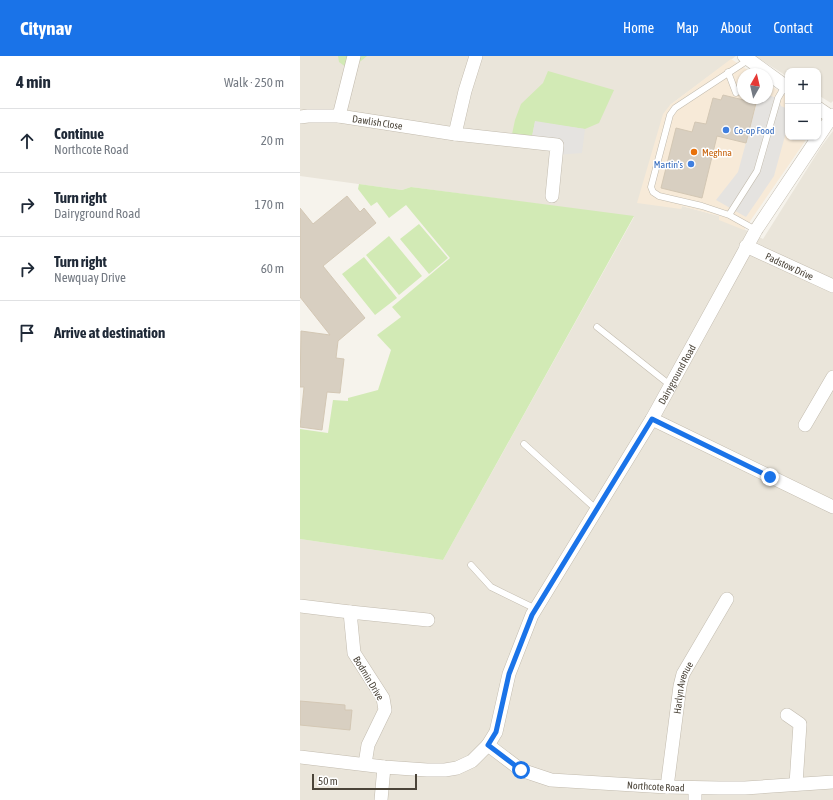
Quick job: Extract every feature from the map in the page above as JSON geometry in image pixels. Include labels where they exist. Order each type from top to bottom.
[{"type":"street","points":[[339,116],[354,56]]},
{"type":"street","points":[[455,134],[465,91],[476,56]]},
{"type":"street","points":[[746,58],[785,86]]},
{"type":"street","points":[[821,110],[832,116]]},
{"type":"street","name":"Dawlish Close","points":[[300,117],[339,116],[455,134],[557,145],[552,196]]},
{"type":"street","name":"Dairyground Road","points":[[300,757],[384,767],[427,770],[457,768],[472,760],[488,745],[496,732],[509,674],[536,609],[652,419],[746,246],[832,116]]},
{"type":"street","name":"Padstow Drive","points":[[746,246],[833,286]]},
{"type":"street","points":[[805,425],[833,377]]},
{"type":"street","points":[[652,419],[833,507]]},
{"type":"street","name":"Harlyn Avenue","points":[[667,786],[680,686],[684,674],[727,599]]},
{"type":"street","points":[[300,606],[428,620]]},
{"type":"street","name":"Bodmin Drive","points":[[350,612],[354,652],[383,698],[385,710],[368,745],[365,764]]},
{"type":"street","points":[[787,715],[800,724],[796,784]]},
{"type":"street","name":"Northcote Road","points":[[488,745],[521,770],[551,780],[667,786],[695,794],[745,788],[833,782]]},
{"type":"street","points":[[381,800],[384,767]]},
{"type":"lane","points":[[746,58],[675,108],[670,115],[651,187],[653,192],[659,196],[702,206],[729,215],[756,230]]},
{"type":"lane","points":[[728,72],[736,93]]},
{"type":"lane","points":[[729,215],[757,171],[778,98],[785,88]]},
{"type":"lane","points":[[597,327],[670,385]]},
{"type":"lane","points":[[524,444],[596,510]]},
{"type":"lane","points":[[471,565],[491,587],[536,609]]},
{"type":"shaded area","points":[[300,56],[736,56],[670,105],[681,209],[682,206],[719,216],[763,239],[821,147],[833,131],[833,800],[300,800],[300,539],[443,560],[634,217],[411,187],[402,190],[300,176]]},
{"type":"shaded area","points":[[755,56],[833,56],[833,101],[831,103],[821,97],[821,68],[785,68],[785,75]]},
{"type":"shaded area","points":[[731,59],[745,68],[737,68],[737,104],[773,104],[773,87],[785,95],[785,140],[806,140],[744,230],[719,220],[719,216],[682,206],[681,209],[637,203],[663,114],[670,105]]},
{"type":"shaded area","points":[[773,97],[778,98],[781,106],[785,108],[785,136],[774,176],[746,217],[716,200],[738,172],[756,104],[773,104]]},
{"type":"shaded area","points":[[535,121],[585,129],[582,153],[556,155],[557,145],[531,142]]},
{"type":"green space","points":[[338,56],[367,56],[350,70],[339,62]]},
{"type":"green space","points":[[548,71],[614,90],[599,123],[585,129],[535,122],[531,141],[511,139],[515,120],[521,104],[543,83]]},
{"type":"green space","points":[[359,184],[402,190],[411,187],[634,216],[443,560],[300,539],[300,429],[328,433],[333,400],[348,401],[348,398],[378,390],[391,350],[377,335],[401,317],[392,307],[450,258],[406,205],[389,218],[377,202],[371,206],[358,189]]},
{"type":"green space","points":[[419,224],[448,258],[429,274],[400,239]]},
{"type":"green space","points":[[389,236],[422,276],[399,295],[366,255]]},
{"type":"green space","points":[[364,257],[397,298],[375,315],[342,274]]},
{"type":"building","points":[[723,95],[737,98],[737,104],[756,104],[746,143],[717,136],[702,198],[661,188],[676,128],[692,132],[695,122],[706,124],[713,98],[721,100]]},
{"type":"building","points":[[347,196],[360,212],[364,208],[376,223],[323,266],[365,318],[338,341],[336,358],[344,359],[340,393],[327,392],[322,430],[300,427],[304,387],[300,387],[301,331],[330,335],[300,297],[300,208],[313,224]]},
{"type":"building","points":[[300,701],[345,705],[345,710],[352,710],[350,730],[300,725]]},
{"type":"place","name":"Co-op Food","points":[[726,130]]},
{"type":"place","name":"Meghna","points":[[694,152]]},
{"type":"place","name":"Martin's","points":[[691,164]]},
{"type":"route","points":[[521,770],[488,745],[496,732],[509,674],[532,615],[652,419],[770,477]]}]
